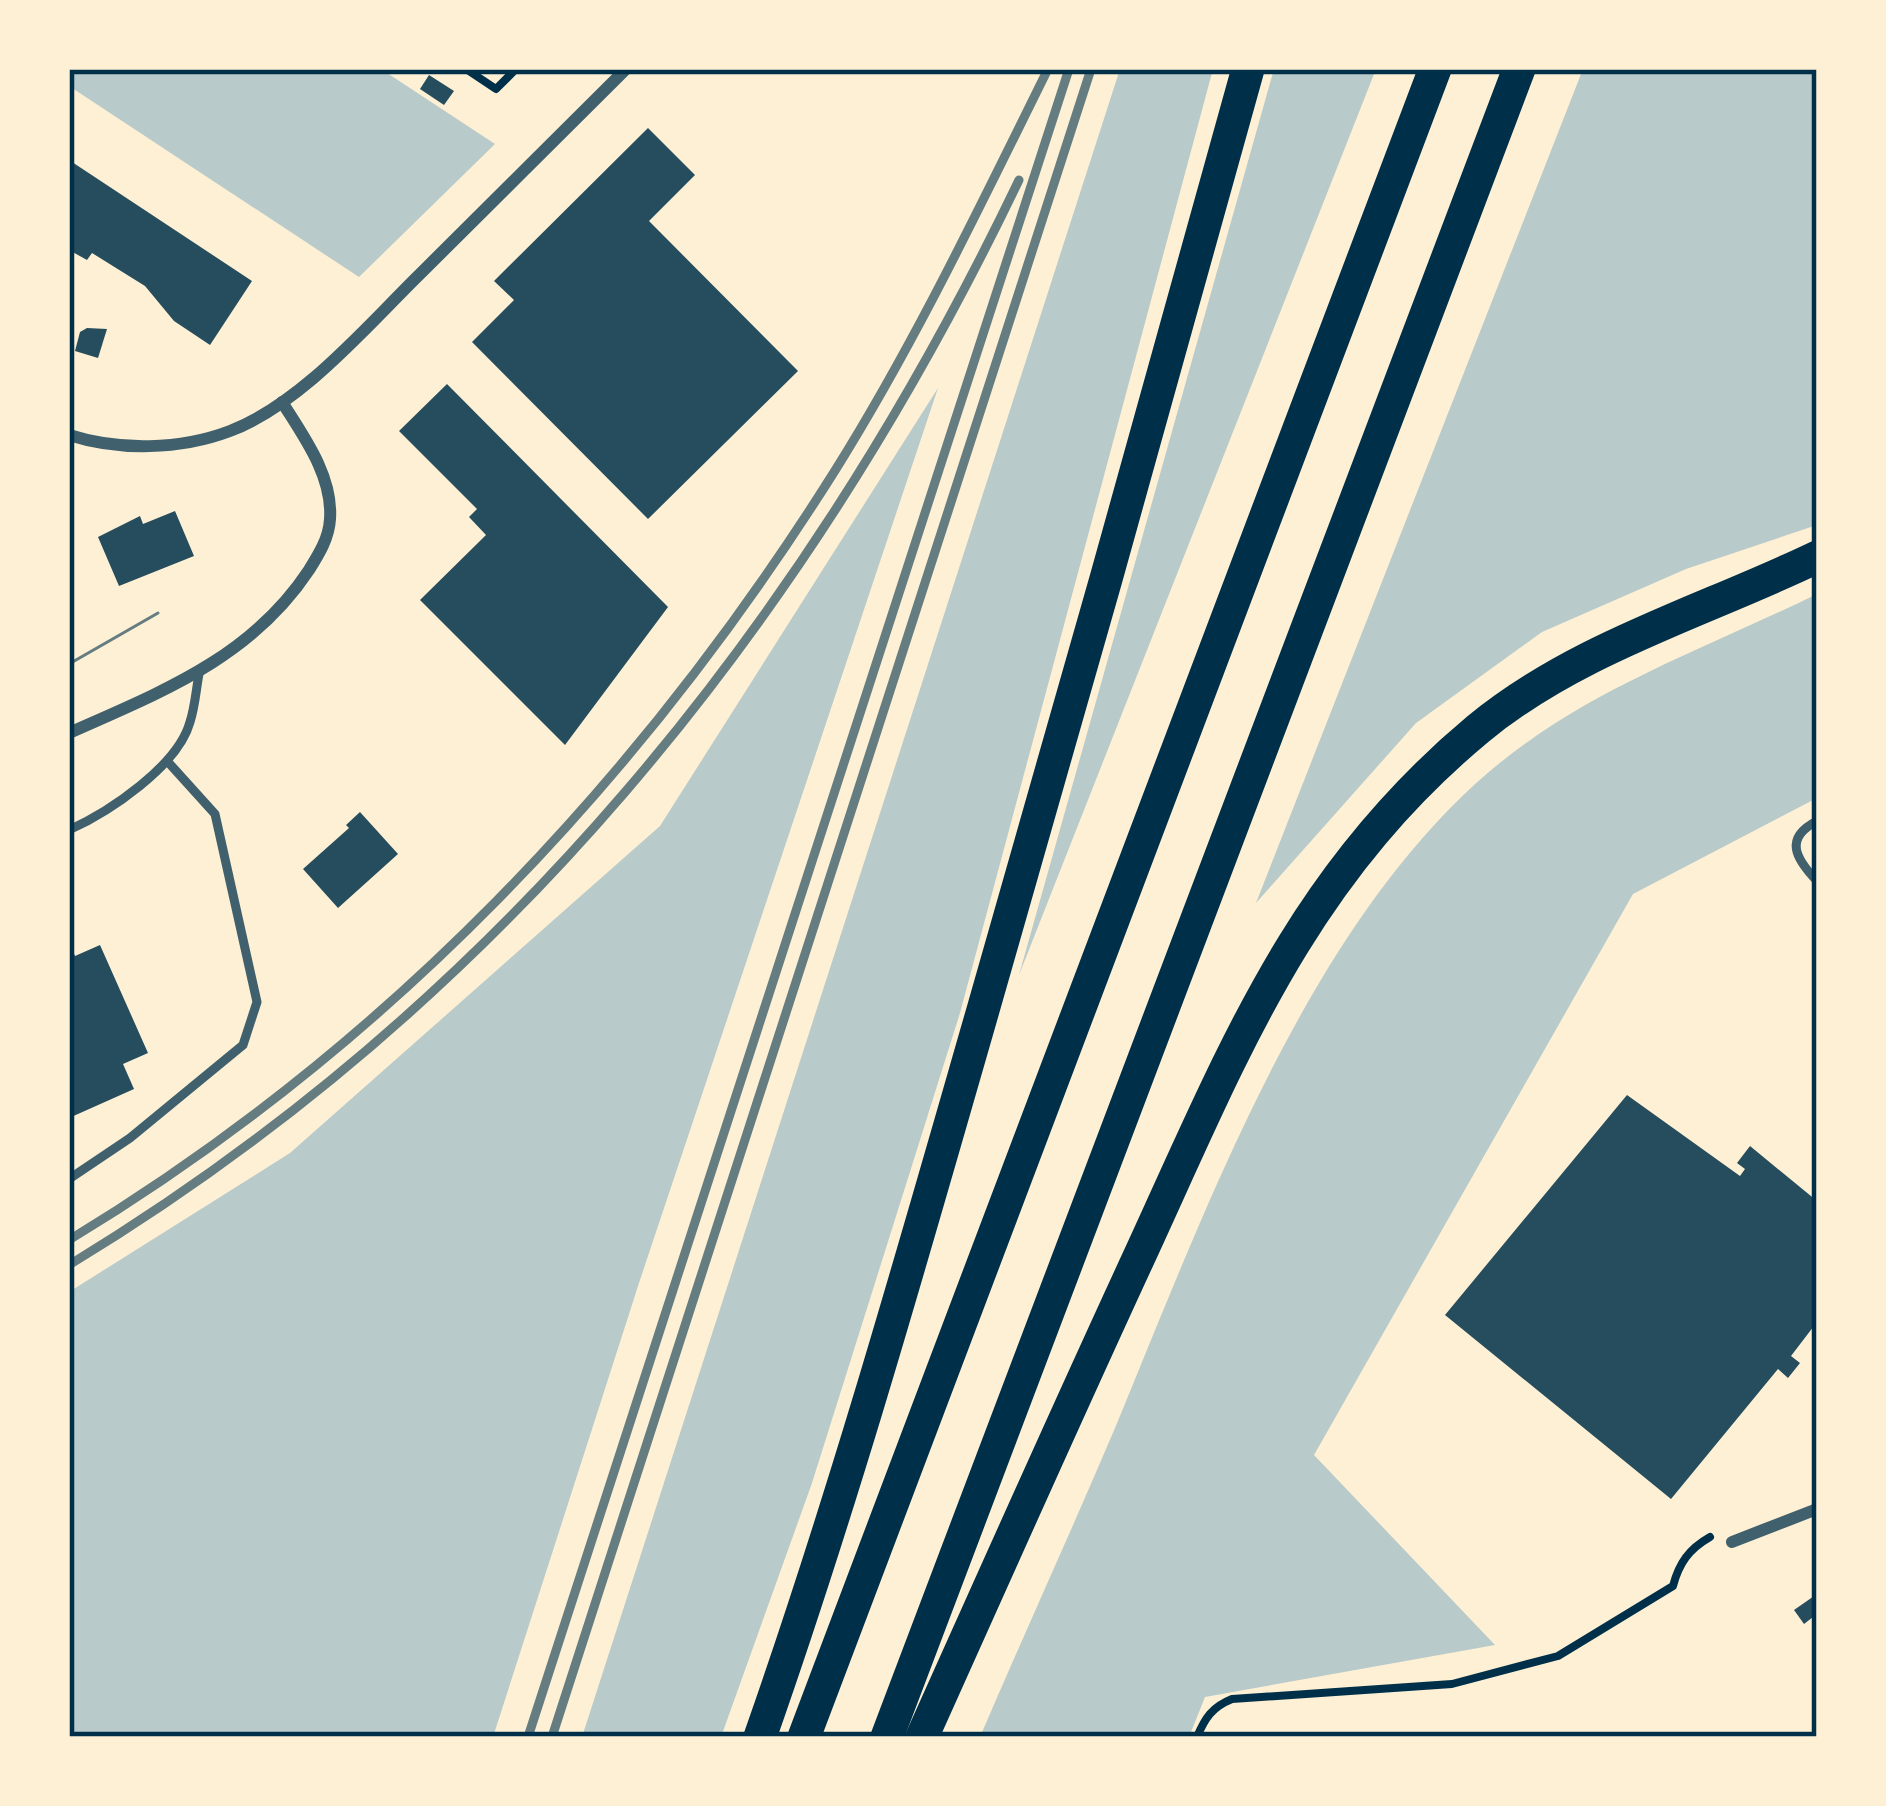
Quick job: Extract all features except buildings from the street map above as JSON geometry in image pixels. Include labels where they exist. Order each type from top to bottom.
[{"type":"highway","points":[[760,1737],[937,1172],[1135,484],[1248,69]]},
{"type":"highway","points":[[804,1737],[1435,69]]},
{"type":"highway","points":[[887,1737],[1414,338],[1520,69]]},
{"type":"highway","points":[[922,1737],[1237,1042],[1312,910],[1350,859],[1437,766],[1482,726],[1553,679],[1650,630],[1817,557]]},
{"type":"street","points":[[69,435],[107,445],[187,442],[231,431],[282,401],[361,332],[626,69]]},
{"type":"street","points":[[69,733],[199,674],[266,623],[301,581],[328,536],[331,518],[323,476],[282,401]]},
{"type":"street","points":[[1732,1542],[1817,1509]]},
{"type":"lane","points":[[69,830],[91,820],[168,762],[190,726],[199,674]]},
{"type":"lane","points":[[69,1179],[130,1138],[243,1045],[257,1002],[215,814],[168,762]]},
{"type":"lane","points":[[1817,821],[1800,830],[1796,841],[1803,865],[1817,881]]},
{"type":"path","points":[[466,69],[496,88],[516,69]]},
{"type":"path","points":[[1197,1737],[1216,1706],[1232,1699],[1452,1684],[1558,1656],[1673,1586],[1678,1568],[1705,1539],[1728,1528],[1758,1532]]},
{"type":"shaded area","points":[[69,69],[381,69],[495,144],[359,277],[69,86]]},
{"type":"shaded area","points":[[1120,69],[1213,69],[960,1013],[812,1483],[721,1737],[582,1737]]},
{"type":"shaded area","points":[[1274,69],[1376,69],[1019,975]]},
{"type":"shaded area","points":[[1583,69],[1817,69],[1817,525],[1686,569],[1542,632],[1416,723],[1256,903]]},
{"type":"shaded area","points":[[938,388],[493,1737],[69,1737],[69,1292],[290,1153],[660,826]]},
{"type":"shaded area","points":[[1817,594],[1817,798],[1633,894],[1314,1455],[1495,1645],[1205,1697],[1189,1737],[980,1737],[1225,1166],[1315,990],[1367,909],[1425,835],[1527,742],[1648,672]]},
{"type":"tram line","points":[[69,664],[158,613]]},
{"type":"railway","points":[[69,1240],[185,1165],[295,1083],[498,900],[591,800],[760,584],[836,469],[921,322],[1048,69]]},
{"type":"railway","points":[[528,1737],[1069,69]]},
{"type":"railway","points":[[552,1737],[1091,69]]},
{"type":"railway","points":[[69,1265],[224,1162],[368,1049],[501,926],[624,793],[737,651],[840,502],[934,344],[1019,180]]}]
